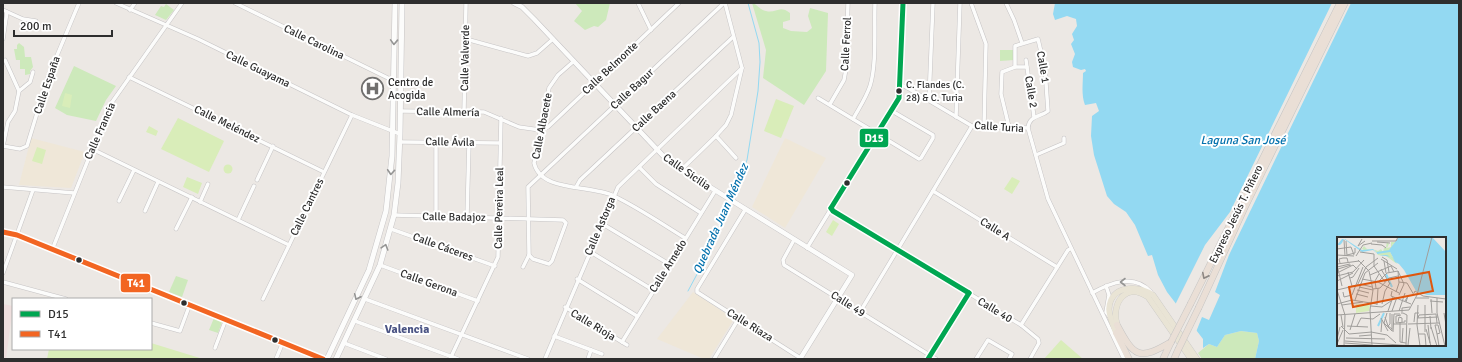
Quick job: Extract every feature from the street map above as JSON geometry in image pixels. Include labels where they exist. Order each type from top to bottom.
[{"type":"highway","name":"Expreso Jesús T. Piñero","points":[[1163,359],[1340,3]]},
{"type":"highway","name":"Expreso Jesús T. Piñero","points":[[1174,359],[1244,209],[1346,3]]},
{"type":"highway","points":[[1117,325],[1126,342],[1132,349],[1139,353],[1153,353],[1171,342]]},
{"type":"highway","points":[[1116,333],[1129,359]]},
{"type":"highway","points":[[1178,350],[1181,359]]},
{"type":"main road","points":[[327,359],[357,297],[377,244],[388,196],[392,132],[392,80],[395,3]]},
{"type":"main road","points":[[336,359],[380,265],[394,215],[400,142],[402,3]]},
{"type":"main road","points":[[392,80],[397,84],[400,102]]},
{"type":"main road","points":[[1116,333],[1109,311],[1111,301],[1121,291],[1137,287],[1144,289],[1153,295],[1197,359]]},
{"type":"main road","points":[[1117,325],[1114,314],[1119,301],[1128,293],[1137,292],[1144,294],[1148,297],[1191,359]]},
{"type":"street","name":"Calle España","points":[[3,146],[20,149],[26,146],[48,77],[79,3]]},
{"type":"street","name":"Calle Guayama","points":[[116,3],[167,25],[352,115],[400,134]]},
{"type":"street","points":[[130,10],[135,3]]},
{"type":"street","name":"Calle Francia","points":[[52,250],[110,105],[182,3]]},
{"type":"street","name":"Calle Carolina","points":[[235,3],[392,80]]},
{"type":"street","name":"Calle Valverde","points":[[464,112],[466,3]]},
{"type":"street","name":"Calle Sicilia","points":[[514,3],[522,7],[616,104],[668,161],[807,248],[854,273],[838,298]]},
{"type":"street","points":[[522,7],[526,3]]},
{"type":"street","points":[[638,3],[651,30]]},
{"type":"street","name":"Calle Belmonte","points":[[540,130],[548,127],[679,3]]},
{"type":"street","points":[[681,170],[716,136],[731,115],[742,68],[725,3]]},
{"type":"street","name":"Calle Bagur","points":[[529,255],[528,187],[725,3]]},
{"type":"street","name":"Calle Ferrol","points":[[830,104],[844,80],[846,69],[848,3]]},
{"type":"street","points":[[853,119],[865,99],[873,72],[875,3]]},
{"type":"street","points":[[807,248],[899,98],[901,85],[903,3]]},
{"type":"street","points":[[929,100],[933,3]]},
{"type":"street","points":[[956,117],[960,3]]},
{"type":"street","points":[[971,3],[986,44],[984,126]]},
{"type":"street","points":[[1008,3],[1022,43]]},
{"type":"street","points":[[3,10],[23,19],[36,21]]},
{"type":"street","points":[[3,39],[7,12]]},
{"type":"street","name":"Calle Baena","points":[[576,186],[580,180],[733,37]]},
{"type":"street","points":[[466,40],[528,56],[537,53],[553,39]]},
{"type":"street","name":"Calle 1","points":[[1015,67],[1015,46],[1038,39],[1044,69],[1048,110],[1045,114],[1034,117],[1029,123],[1028,128]]},
{"type":"street","points":[[3,146],[8,122],[15,111],[19,91],[5,60]]},
{"type":"street","name":"Calle 2","points":[[1026,60],[1034,117]]},
{"type":"street","name":"Calle Albacete","points":[[540,176],[535,170],[534,163],[549,88],[558,75],[574,61]]},
{"type":"street","points":[[1009,127],[1001,94],[1002,72],[1015,67]]},
{"type":"street","name":"Calle 2","points":[[1015,67],[1027,67]]},
{"type":"street","name":"Calle Astorga","points":[[545,359],[577,279],[613,195],[618,187],[742,68]]},
{"type":"street","points":[[19,91],[30,82],[33,72]]},
{"type":"street","name":"Calle Meléndez","points":[[129,77],[324,172]]},
{"type":"street","name":"Calle Turia","points":[[901,85],[972,126],[1028,128],[1048,199],[1070,249],[1124,359]]},
{"type":"street","points":[[818,98],[919,159],[928,148],[933,135],[892,111]]},
{"type":"street","name":"Calle Almería","points":[[400,111],[484,112],[519,126],[540,130]]},
{"type":"street","name":"Calle Cantres","points":[[263,298],[352,115]]},
{"type":"street","name":"Calle Pereira Leal","points":[[451,358],[498,257],[501,118]]},
{"type":"street","points":[[860,312],[972,126]]},
{"type":"street","points":[[716,136],[736,158]]},
{"type":"street","points":[[1036,155],[1060,146],[1064,143],[1064,138]]},
{"type":"street","name":"Calle Ávila","points":[[400,142],[500,143]]},
{"type":"street","points":[[436,142],[436,216]]},
{"type":"street","points":[[467,217],[469,143]]},
{"type":"street","points":[[257,180],[273,146]]},
{"type":"street","points":[[92,149],[289,245]]},
{"type":"street","points":[[639,167],[656,184],[701,213]]},
{"type":"street","points":[[119,201],[134,170]]},
{"type":"street","points":[[540,176],[548,181],[613,195],[685,238]]},
{"type":"street","points":[[145,212],[158,182]]},
{"type":"street","points":[[200,202],[208,184]]},
{"type":"street","points":[[238,220],[254,186]]},
{"type":"street","points":[[3,187],[74,193]]},
{"type":"street","points":[[3,273],[33,190]]},
{"type":"street","name":"Calle Arnedo","points":[[622,342],[715,191]]},
{"type":"street","name":"Calle A","points":[[933,191],[1058,267]]},
{"type":"street","points":[[176,229],[192,197]]},
{"type":"street","name":"Calle 40","points":[[831,208],[833,211],[1021,325],[1070,249]]},
{"type":"street","name":"Calle Riaza","points":[[746,210],[697,289],[697,292],[801,359]]},
{"type":"street","name":"Calle Badajoz","points":[[394,215],[563,220],[566,227],[552,261],[549,264],[532,259],[529,255]]},
{"type":"street","points":[[601,223],[669,264]]},
{"type":"street","name":"Calle Cáceres","points":[[391,229],[494,266]]},
{"type":"street","points":[[3,232],[17,235],[323,359]]},
{"type":"street","name":"Calle 49","points":[[794,240],[783,260],[784,265],[936,359]]},
{"type":"street","points":[[589,251],[653,290]]},
{"type":"street","points":[[523,267],[529,255]]},
{"type":"street","name":"Calle Gerona","points":[[380,265],[478,301]]},
{"type":"street","points":[[577,279],[637,316]]},
{"type":"street","points":[[1092,293],[1121,281],[1131,282],[1145,287],[1153,295]]},
{"type":"street","points":[[3,282],[62,298]]},
{"type":"street","points":[[1106,286],[1109,295],[1106,312],[1110,316]]},
{"type":"street","points":[[928,359],[968,293]]},
{"type":"street","points":[[801,359],[838,298]]},
{"type":"street","points":[[365,299],[528,359]]},
{"type":"street","points":[[152,323],[180,331],[190,304]]},
{"type":"street","name":"Calle Rioja","points":[[565,308],[627,345]]},
{"type":"street","points":[[714,359],[739,318]]},
{"type":"street","points":[[215,348],[226,319]]},
{"type":"street","points":[[355,321],[451,358],[458,359]]},
{"type":"street","points":[[1021,325],[1038,339],[1039,343],[1030,359]]},
{"type":"street","points":[[554,336],[602,354]]},
{"type":"street","points":[[976,359],[988,340],[1012,354],[1009,359]]},
{"type":"street","points":[[276,359],[283,342]]},
{"type":"street","points":[[344,343],[386,359]]},
{"type":"street","points":[[588,359],[591,350]]},
{"type":"shaded area","points":[[31,138],[85,152],[71,188],[19,185]]},
{"type":"shaded area","points":[[785,138],[826,158],[785,228],[752,207]]},
{"type":"shaded area","points":[[693,292],[734,319],[709,359],[704,359],[657,339]]},
{"type":"shaded area","points":[[3,304],[12,306],[12,314],[6,359],[3,359]]},
{"type":"green space","points":[[575,3],[610,3],[606,20],[598,27],[594,26],[585,30],[574,21],[582,11]]},
{"type":"green space","points":[[752,3],[769,12],[780,9],[786,10],[790,13],[790,20],[783,22],[783,28],[791,31],[807,32],[812,28],[808,16],[810,8],[828,13],[826,71],[804,105],[763,78],[766,50]]},
{"type":"green space","points":[[166,4],[174,10],[166,20],[155,15],[161,6],[164,7]]},
{"type":"green space","points":[[19,43],[24,47],[25,57],[31,57],[33,67],[30,74],[25,75],[25,69],[20,69],[20,60],[16,60],[14,49],[17,49],[17,45]]},
{"type":"green space","points":[[1000,50],[1013,50],[1014,60],[1000,61]]},
{"type":"green space","points":[[74,66],[116,86],[106,100],[96,121],[67,115],[55,108]]},
{"type":"green space","points":[[65,93],[72,95],[70,108],[62,106]]},
{"type":"green space","points":[[776,99],[794,106],[781,138],[764,131]]},
{"type":"green space","points":[[178,118],[224,141],[209,172],[161,149]]},
{"type":"green space","points":[[149,126],[158,131],[156,136],[146,132]]},
{"type":"green space","points":[[37,147],[46,150],[42,164],[32,161]]},
{"type":"green space","points":[[226,165],[230,165],[232,169],[230,173],[226,173],[224,171],[224,167]]},
{"type":"green space","points":[[187,177],[202,183],[198,194],[183,187]]},
{"type":"green space","points":[[1012,177],[1020,181],[1012,194],[1004,189]]},
{"type":"green space","points":[[833,220],[839,224],[832,236],[826,232]]},
{"type":"green space","points":[[176,276],[188,280],[182,297],[169,292]]},
{"type":"green space","points":[[214,318],[222,322],[218,333],[209,330]]},
{"type":"green space","points":[[1241,331],[1257,333],[1259,341],[1255,359],[1202,359],[1198,353],[1209,344],[1217,347],[1225,335]]},
{"type":"green space","points":[[1061,340],[1083,359],[1044,359]]},
{"type":"green space","points":[[152,343],[203,359],[47,359],[49,350],[152,350]]},
{"type":"water","name":"Laguna San José","points":[[1055,3],[1459,3],[1459,359],[1255,359],[1259,341],[1257,333],[1241,331],[1225,335],[1217,347],[1209,344],[1203,348],[1203,339],[1167,292],[1158,275],[1152,255],[1148,256],[1135,225],[1126,212],[1114,204],[1107,196],[1094,155],[1091,136],[1092,116],[1099,111],[1096,103],[1085,105],[1083,97],[1083,73],[1086,71],[1085,69],[1081,70],[1073,67],[1072,62],[1075,54],[1071,44],[1074,40],[1072,34],[1077,26],[1076,19],[1067,16],[1055,20],[1053,14]]},
{"type":"pier","points":[[1332,3],[1351,3],[1229,255],[1215,292],[1220,295],[1209,320],[1202,317],[1196,332],[1175,305],[1205,245],[1230,212]]},
{"type":"waterway","name":"Quebrada Juan Méndez","points":[[731,198],[747,160],[758,91],[760,62],[759,43],[748,3]]},
{"type":"waterway","name":"Quebrada Juan Méndez","points":[[688,291],[703,263],[730,201]]},
{"type":"transit line","name":"D15","points":[[831,208],[899,98],[903,3]]},
{"type":"transit line","name":"D15","points":[[831,208],[833,211],[969,293]]},
{"type":"transit line","name":"T41","points":[[3,232],[17,235],[323,359]]},
{"type":"transit line","name":"D15","points":[[928,359],[969,293]]},
{"type":"place","name":"Centro de Acogida","points":[[373,88]]},
{"type":"place","name":"C. Flandes (C. 28) & C. Turia","points":[[899,91]]},
{"type":"district","name":"Valencia","points":[[407,329]]}]
